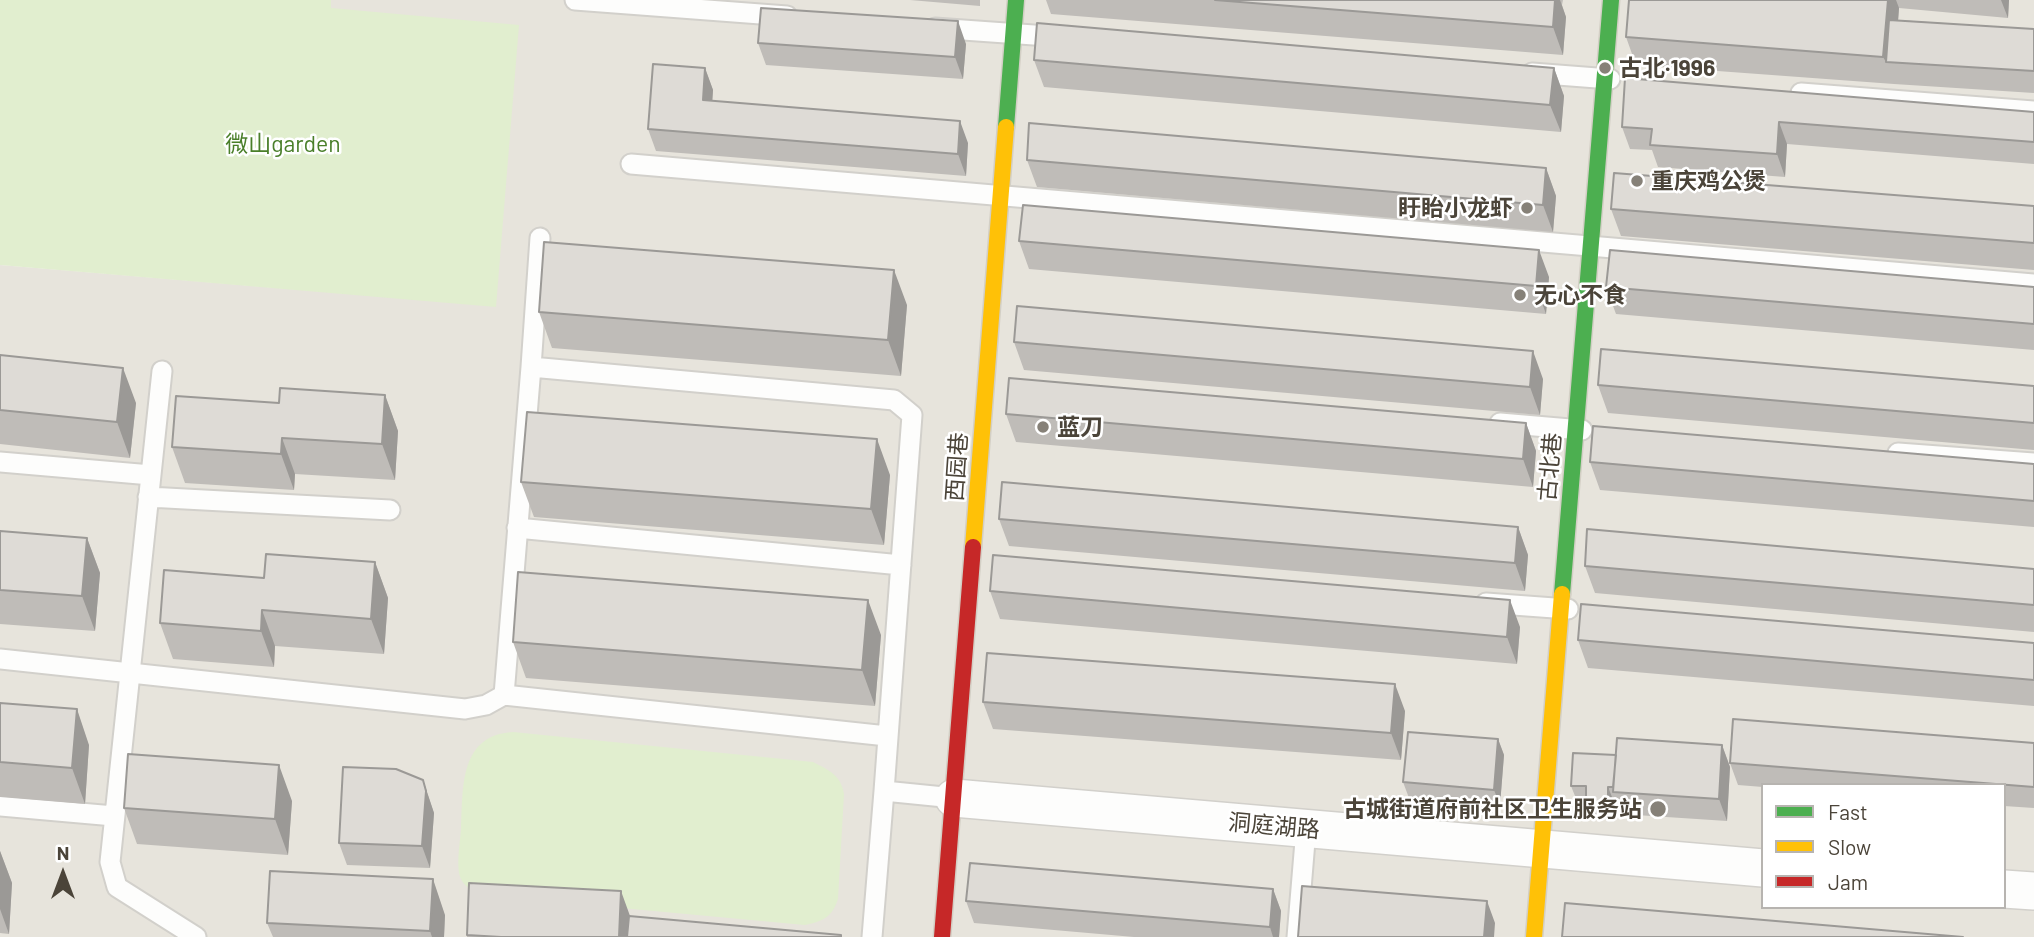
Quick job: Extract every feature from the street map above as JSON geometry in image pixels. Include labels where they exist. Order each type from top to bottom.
[{"type":"street","name":"西园巷","points":[[942,937],[979,563],[993,384],[1001,195],[1016,0]]},
{"type":"street","name":"古北巷","points":[[1534,937],[1611,0]]},
{"type":"street","name":"洞庭湖路","points":[[954,798],[1761,868]]},
{"type":"street","points":[[2006,889],[2034,891]]},
{"type":"lane","points":[[575,0],[808,18]]},
{"type":"lane","points":[[918,26],[1082,39]]},
{"type":"lane","points":[[1508,71],[1632,80]]},
{"type":"lane","points":[[1784,92],[2034,111]]},
{"type":"lane","points":[[631,164],[2034,284]]},
{"type":"lane","points":[[503,695],[540,237]]},
{"type":"lane","points":[[531,367],[894,400],[912,415],[872,937]]},
{"type":"lane","points":[[162,371],[110,862],[117,887],[196,937]]},
{"type":"lane","points":[[1480,422],[1604,431]]},
{"type":"lane","points":[[1881,452],[2034,463]]},
{"type":"lane","points":[[0,462],[151,475]]},
{"type":"lane","points":[[149,497],[390,510]]},
{"type":"lane","points":[[517,528],[901,565]]},
{"type":"lane","points":[[1465,601],[1589,611]]},
{"type":"lane","points":[[0,659],[465,709],[486,705],[503,695],[887,736]]},
{"type":"lane","points":[[884,792],[954,798]]},
{"type":"lane","points":[[0,806],[114,816]]},
{"type":"lane","points":[[1297,937],[1306,829]]},
{"type":"shaded area","points":[[331,0],[2034,0],[2034,937],[0,937],[0,265],[496,306],[330,8]]},
{"type":"green space","name":"微山garden","points":[[0,0],[331,0],[331,8],[519,25],[496,307],[0,265]]},
{"type":"green space","points":[[513,732],[813,762],[824,768],[837,778],[844,794],[838,899],[833,910],[822,920],[805,925],[481,895],[467,887],[458,868],[464,781],[473,753],[482,743],[495,735]]},
{"type":"building","points":[[1215,0],[1555,0],[1553,27]]},
{"type":"building","points":[[1629,0],[1888,0],[1883,57],[1626,37]]},
{"type":"building","points":[[761,8],[958,21],[955,57],[758,43]]},
{"type":"building","points":[[1889,20],[2034,29],[2034,71],[1886,62]]},
{"type":"building","points":[[1037,23],[1554,68],[1550,105],[1034,60]]},
{"type":"building","points":[[653,64],[705,68],[703,100],[960,121],[958,154],[648,129]]},
{"type":"building","points":[[1625,78],[2034,112],[2034,142],[1779,122],[1777,154],[1650,145],[1652,129],[1622,127]]},
{"type":"building","points":[[1029,123],[1546,168],[1543,205],[1027,160]]},
{"type":"building","points":[[1614,173],[2034,206],[2034,243],[1611,209]]},
{"type":"building","points":[[1023,205],[1539,250],[1536,286],[1019,241]]},
{"type":"building","points":[[544,242],[894,270],[888,340],[539,312]]},
{"type":"building","points":[[1610,250],[2034,287],[2034,324],[1606,287]]},
{"type":"building","points":[[1017,306],[1533,351],[1530,387],[1014,342]]},
{"type":"building","points":[[1601,349],[2034,386],[2034,423],[1598,385]]},
{"type":"building","points":[[0,355],[123,368],[117,422],[0,410]]},
{"type":"building","points":[[1009,378],[1526,423],[1523,459],[1006,414]]},
{"type":"building","points":[[280,388],[385,395],[382,444],[282,438],[281,454],[172,447],[176,396],[279,403]]},
{"type":"building","points":[[527,412],[877,439],[871,509],[521,482]]},
{"type":"building","points":[[1593,426],[2034,464],[2034,501],[1590,462]]},
{"type":"building","points":[[1002,482],[1518,527],[1515,563],[999,519]]},
{"type":"building","points":[[1587,529],[2034,569],[2034,605],[1585,566]]},
{"type":"building","points":[[0,531],[87,538],[82,596],[0,590]]},
{"type":"building","points":[[266,554],[375,562],[371,619],[262,610],[261,631],[160,623],[164,570],[264,578]]},
{"type":"building","points":[[993,555],[1510,600],[1507,637],[990,591]]},
{"type":"building","points":[[518,572],[868,600],[862,670],[513,642]]},
{"type":"building","points":[[1581,604],[2034,643],[2034,680],[1578,640]]},
{"type":"building","points":[[987,653],[1395,684],[1391,733],[983,702]]},
{"type":"building","points":[[0,703],[77,709],[72,768],[0,762]]},
{"type":"building","points":[[1733,719],[2034,743],[2034,787],[2006,783],[1730,763]]},
{"type":"building","points":[[1408,732],[1498,739],[1494,790],[1403,782]]},
{"type":"building","points":[[1617,738],[1722,745],[1719,799],[1613,792]]},
{"type":"building","points":[[1573,753],[1616,755],[1613,787],[1608,787],[1608,803],[1586,801],[1586,786],[1571,786]]},
{"type":"building","points":[[128,754],[279,765],[275,819],[124,808]]},
{"type":"building","points":[[343,767],[396,769],[423,780],[426,791],[422,846],[339,843]]},
{"type":"building","points":[[970,863],[1273,889],[1270,927],[966,901]]},
{"type":"building","points":[[270,871],[433,879],[430,931],[267,923]]},
{"type":"building","points":[[469,883],[621,891],[619,937],[467,935]]},
{"type":"building","points":[[1302,886],[1487,901],[1484,937],[1298,937]]},
{"type":"building","points":[[1565,903],[1963,937],[1562,937]]},
{"type":"building","points":[[629,916],[841,935],[841,937],[627,937]]},
{"type":"traffic: fast","points":[[1006,127],[1016,0]]},
{"type":"traffic: fast","points":[[1562,594],[1611,0]]},
{"type":"traffic: slow","points":[[973,547],[1006,127]]},
{"type":"traffic: slow","points":[[1534,937],[1562,594]]},
{"type":"traffic: jam","points":[[942,937],[973,547]]},
{"type":"place","name":"古北·1996","points":[[1605,68]]},
{"type":"place","name":"重庆鸡公煲","points":[[1637,181]]},
{"type":"place","name":"盱眙小龙虾","points":[[1527,208]]},
{"type":"place","name":"无心不食","points":[[1520,295]]},
{"type":"place","name":"蓝刀","points":[[1043,427]]},
{"type":"place","name":"古城街道府前社区卫生服务站","points":[[1658,809]]}]
